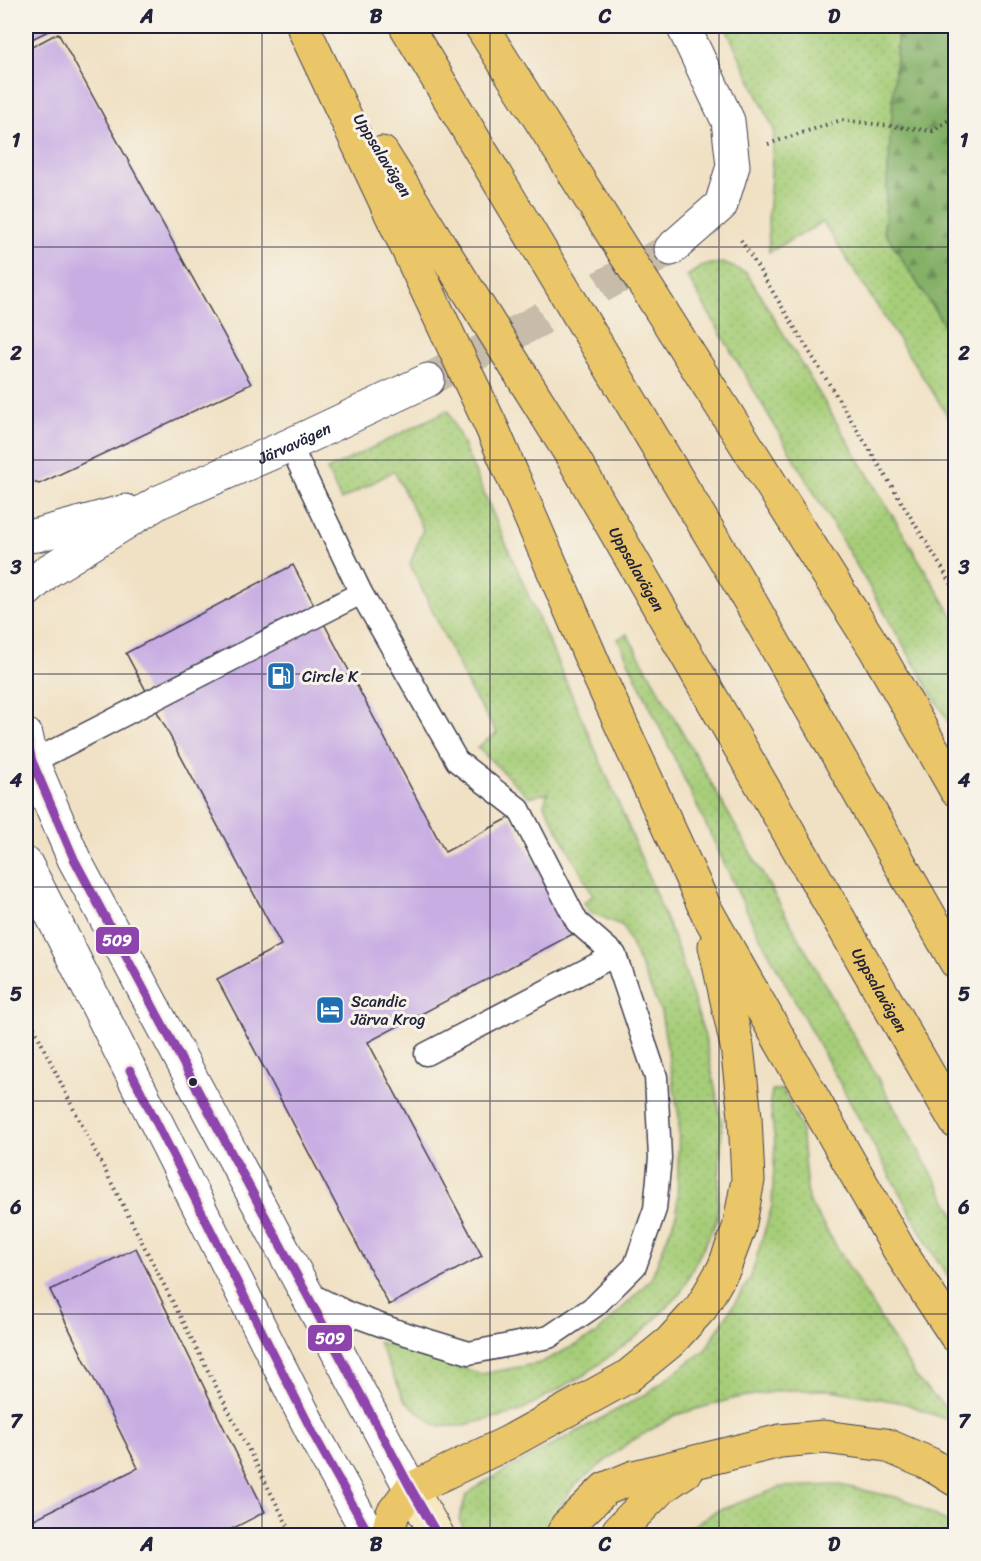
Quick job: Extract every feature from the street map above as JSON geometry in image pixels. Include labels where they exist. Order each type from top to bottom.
[{"type":"highway","points":[[406,26],[743,589],[956,962]]},
{"type":"highway","points":[[481,26],[876,650],[956,790]]},
{"type":"highway","points":[[302,27],[492,428],[598,674],[707,912],[901,1253],[956,1336]]},
{"type":"highway","name":"Uppsalavägen","points":[[302,27],[572,456],[956,1122]]},
{"type":"highway","points":[[387,1536],[393,1513],[411,1490],[507,1443],[627,1377],[670,1342],[701,1308],[724,1268],[739,1228],[748,1180],[745,1117],[737,1046],[707,912]]},
{"type":"highway","points":[[562,1536],[567,1526],[605,1490],[634,1477],[780,1441],[824,1437],[886,1445],[930,1464],[956,1480]]},
{"type":"highway","points":[[616,1536],[619,1530],[662,1487],[699,1462]]},
{"type":"main road","points":[[411,1490],[438,1536]]},
{"type":"street","points":[[671,249],[721,205],[733,166],[728,121],[683,26]]},
{"type":"street","name":"Järvavägen","points":[[26,591],[48,571],[159,502],[290,445],[428,380]]},
{"type":"street","name":"Järvavägen","points":[[26,536],[159,502]]},
{"type":"street","points":[[28,754],[74,859],[411,1490]]},
{"type":"street","points":[[26,864],[310,1428],[370,1536]]},
{"type":"lane","points":[[290,445],[361,593],[457,761],[519,809],[577,922],[615,955],[656,1077],[660,1158],[655,1209],[635,1266],[596,1306],[549,1337],[469,1353],[350,1314],[307,1293]]},
{"type":"lane","points":[[28,754],[361,593]]},
{"type":"lane","points":[[426,1054],[615,955]]},
{"type":"path","points":[[730,147],[765,145],[841,120],[933,131],[956,115]]},
{"type":"path","points":[[721,205],[956,591]]},
{"type":"path","points":[[26,1011],[71,1104],[294,1536]]},
{"type":"green space","points":[[725,26],[898,26],[884,231],[955,342],[955,427],[823,222],[769,252],[768,221],[774,130]]},
{"type":"green space","points":[[898,26],[955,26],[955,342],[884,231]]},
{"type":"green space","points":[[723,263],[747,273],[955,620],[955,733],[687,276],[704,265]]},
{"type":"green space","points":[[448,410],[625,818],[679,952],[705,1037],[722,1123],[717,1220],[680,1294],[640,1334],[584,1375],[518,1412],[460,1426],[437,1426],[405,1401],[378,1342],[482,1374],[540,1363],[597,1334],[651,1279],[677,1212],[679,1117],[661,1012],[623,926],[590,912],[584,903],[593,895],[544,804],[548,793],[529,797],[477,747],[497,733],[470,690],[410,564],[423,529],[394,471],[341,500],[327,470]]},
{"type":"green space","points":[[627,634],[955,1215],[955,1288],[928,1245],[753,924],[618,639]]},
{"type":"green space","points":[[783,1089],[801,1128],[808,1200],[918,1380],[955,1417],[955,1423],[904,1403],[831,1390],[785,1390],[735,1398],[676,1415],[628,1443],[573,1487],[542,1535],[467,1535],[459,1519],[466,1496],[479,1485],[646,1394],[705,1350],[750,1279],[772,1206],[775,1144],[770,1102],[772,1091]]},
{"type":"green space","points":[[839,1485],[904,1499],[955,1526],[955,1535],[680,1535],[714,1512],[781,1487]]},
{"type":"building","points":[[26,26],[58,26],[26,42]]},
{"type":"building","points":[[58,33],[251,384],[39,484],[26,480],[26,50]]},
{"type":"building","name":"Scandic Järva Krog","points":[[293,565],[445,852],[511,817],[573,934],[368,1042],[482,1256],[389,1305],[217,979],[281,945],[126,653]]},
{"type":"building","points":[[136,1248],[265,1512],[218,1536],[26,1536],[26,1523],[138,1468],[50,1290]]},
{"type":"tunnel","points":[[428,380],[671,249]]},
{"type":"transit line","name":"509","points":[[26,735],[32,761],[74,859],[438,1536]]},
{"type":"transit line","name":"509","points":[[130,1070],[315,1437],[370,1536]]},
{"type":"place","name":"Circle K","points":[[281,676]]},
{"type":"place","name":"Scandic Järva Krog","points":[[330,1010]]}]
